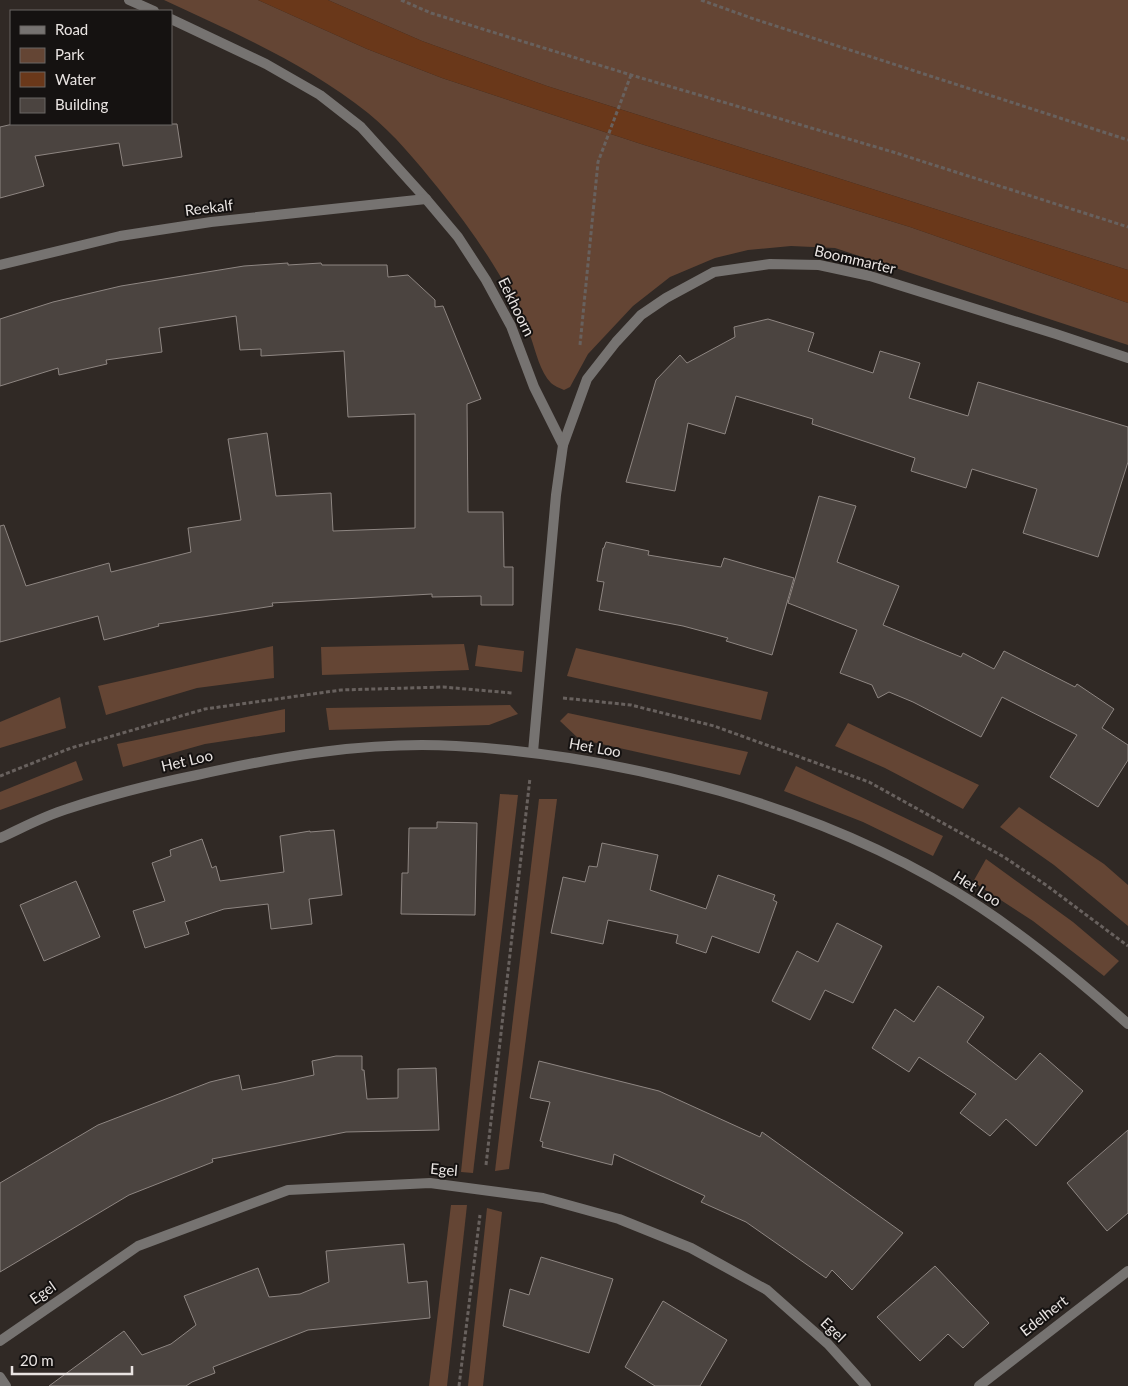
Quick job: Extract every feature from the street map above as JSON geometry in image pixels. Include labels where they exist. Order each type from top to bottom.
[{"type":"street","points":[[129,0],[152,10]]},
{"type":"street","name":"Eekhoorn","points":[[172,20],[266,64],[320,95],[361,127],[426,198],[458,237],[486,280],[511,326],[534,387],[563,445]]},
{"type":"street","name":"Reekalf","points":[[0,265],[120,236],[211,222],[426,198]]},
{"type":"street","name":"Boommarter","points":[[563,445],[587,379],[616,342],[641,315],[666,298],[714,272],[770,264],[819,265],[870,276],[1128,358]]},
{"type":"street","points":[[533,752],[556,495],[563,445]]},
{"type":"street","name":"Het Loo","points":[[0,838],[64,810],[145,786],[302,753],[401,746],[453,746],[533,752],[605,764],[686,782],[766,805],[844,836],[904,863],[980,907],[1072,974],[1128,1024]]},
{"type":"street","name":"Egel","points":[[0,1341],[138,1246],[288,1190],[430,1183],[543,1198],[619,1219],[691,1248],[767,1290],[828,1344],[866,1386]]},
{"type":"street","name":"Edelhert","points":[[979,1386],[1128,1271]]},
{"type":"street","points":[[0,1377],[6,1386]]},
{"type":"path","points":[[400,0],[431,13],[631,75],[893,152],[1128,227]]},
{"type":"path","points":[[701,0],[763,22],[1128,140]]},
{"type":"path","points":[[580,348],[598,162],[631,75]]},
{"type":"path","points":[[459,1386],[484,1190],[533,752]]},
{"type":"green space","points":[[164,0],[258,0],[367,49],[442,78],[641,144],[910,227],[1128,303],[1128,345],[835,248],[791,246],[748,250],[715,258],[670,277],[633,306],[588,354],[570,387],[564,390],[552,384],[544,373],[531,338],[502,278],[478,241],[430,178],[387,130],[345,95],[295,64],[244,37]]},
{"type":"green space","points":[[328,0],[1128,0],[1128,270],[547,86],[422,41]]},
{"type":"green space","points":[[464,644],[469,670],[322,675],[321,647]]},
{"type":"green space","points":[[478,645],[524,651],[522,672],[475,666]]},
{"type":"green space","points":[[273,646],[274,678],[197,688],[106,715],[98,686]]},
{"type":"green space","points":[[576,648],[768,692],[761,720],[567,676]]},
{"type":"green space","points":[[60,697],[66,728],[0,748],[0,722]]},
{"type":"green space","points":[[510,705],[518,714],[489,725],[329,730],[326,708]]},
{"type":"green space","points":[[285,709],[285,732],[205,744],[123,767],[117,744]]},
{"type":"green space","points":[[568,713],[748,752],[740,775],[579,739],[560,721]]},
{"type":"green space","points":[[848,723],[979,785],[963,809],[885,768],[835,746]]},
{"type":"green space","points":[[76,761],[83,780],[0,810],[0,792]]},
{"type":"green space","points":[[796,766],[943,836],[933,856],[863,822],[784,791]]},
{"type":"green space","points":[[500,794],[518,795],[473,1173],[461,1172]]},
{"type":"green space","points":[[539,799],[557,799],[509,1169],[495,1171]]},
{"type":"green space","points":[[1019,807],[1104,864],[1128,885],[1128,926],[1054,865],[1000,827]]},
{"type":"green space","points":[[986,859],[1073,922],[1119,961],[1104,976],[1033,921],[973,882]]},
{"type":"green space","points":[[451,1205],[467,1205],[447,1386],[429,1386]]},
{"type":"green space","points":[[487,1208],[502,1212],[483,1386],[468,1386]]},
{"type":"water","points":[[258,0],[328,0],[422,41],[547,86],[1128,270],[1128,303],[910,227],[641,144],[442,78],[367,49]]},
{"type":"building","points":[[177,124],[182,157],[123,166],[119,143],[35,156],[44,186],[0,198],[0,127],[10,125]]},
{"type":"building","points":[[288,263],[288,265],[321,263],[322,265],[387,265],[388,277],[408,275],[435,300],[435,307],[443,306],[481,399],[467,404],[468,512],[503,512],[504,567],[513,567],[513,605],[481,605],[481,596],[432,597],[432,594],[272,603],[273,606],[158,624],[159,626],[104,640],[98,616],[0,642],[0,526],[4,525],[26,586],[109,563],[111,572],[191,552],[188,528],[241,520],[228,439],[267,433],[276,496],[331,493],[333,531],[415,528],[415,414],[348,417],[344,351],[261,356],[261,349],[240,350],[236,316],[159,328],[162,352],[106,360],[107,364],[59,375],[58,368],[0,386],[0,319],[53,302],[121,286],[244,266]]},
{"type":"building","points":[[768,319],[814,333],[808,351],[873,373],[880,351],[920,363],[909,398],[968,416],[978,382],[1128,427],[1128,462],[1098,557],[1023,533],[1037,489],[972,469],[966,488],[911,471],[915,458],[812,424],[813,419],[736,396],[725,434],[688,423],[675,491],[626,482],[656,380],[680,355],[687,363],[735,337],[734,327]]},
{"type":"building","points":[[819,496],[856,506],[837,562],[899,586],[883,625],[961,657],[963,653],[994,669],[1004,651],[1075,687],[1077,684],[1114,709],[1102,728],[1128,745],[1128,760],[1098,807],[1050,777],[1077,735],[1002,697],[981,737],[913,702],[889,692],[878,698],[872,685],[840,673],[857,630],[788,603]]},
{"type":"building","points":[[606,542],[649,551],[648,555],[721,567],[724,558],[794,578],[772,655],[726,641],[728,638],[683,626],[599,610],[604,582],[597,581],[603,548]]},
{"type":"building","points":[[437,822],[477,823],[475,915],[401,914],[402,873],[408,873],[409,828],[437,828]]},
{"type":"building","points":[[334,830],[342,895],[309,899],[312,924],[271,929],[268,904],[224,909],[185,922],[189,934],[145,948],[133,911],[165,901],[152,863],[171,856],[170,850],[202,839],[212,868],[216,866],[220,881],[284,872],[280,836],[310,831]]},
{"type":"building","points":[[602,843],[658,855],[650,890],[706,909],[718,875],[775,895],[773,900],[777,902],[759,953],[712,936],[706,953],[676,943],[678,935],[608,920],[603,944],[551,933],[563,877],[585,882],[589,866],[597,867]]},
{"type":"building","points":[[76,881],[100,937],[44,961],[20,905]]},
{"type":"building","points":[[837,923],[882,946],[853,1003],[825,990],[810,1020],[772,1001],[797,951],[818,962]]},
{"type":"building","points":[[938,986],[984,1017],[967,1042],[1016,1080],[1040,1053],[1083,1091],[1036,1146],[1006,1119],[990,1136],[960,1113],[976,1094],[919,1057],[909,1072],[872,1048],[895,1009],[914,1022]]},
{"type":"building","points":[[336,1056],[362,1056],[362,1070],[364,1070],[367,1099],[398,1098],[398,1069],[436,1068],[439,1130],[346,1132],[212,1159],[213,1162],[129,1195],[0,1272],[0,1183],[98,1125],[210,1082],[239,1075],[242,1090],[278,1083],[314,1075],[312,1061]]},
{"type":"building","points":[[539,1061],[659,1091],[760,1137],[762,1132],[903,1233],[852,1290],[832,1270],[826,1278],[746,1222],[701,1202],[705,1196],[614,1154],[612,1165],[542,1147],[543,1142],[540,1141],[550,1102],[530,1098]]},
{"type":"building","points":[[1128,1130],[1128,1213],[1107,1231],[1067,1183]]},
{"type":"building","points":[[404,1244],[408,1283],[427,1281],[430,1318],[308,1330],[213,1367],[215,1373],[186,1386],[49,1386],[124,1331],[142,1355],[171,1344],[196,1325],[184,1296],[258,1268],[269,1297],[300,1294],[329,1282],[326,1251]]},
{"type":"building","points":[[541,1257],[613,1279],[589,1353],[503,1326],[510,1289],[529,1295]]},
{"type":"building","points":[[935,1266],[989,1323],[963,1348],[948,1334],[920,1361],[877,1317]]},
{"type":"building","points":[[663,1301],[727,1340],[700,1386],[655,1386],[625,1367]]}]
